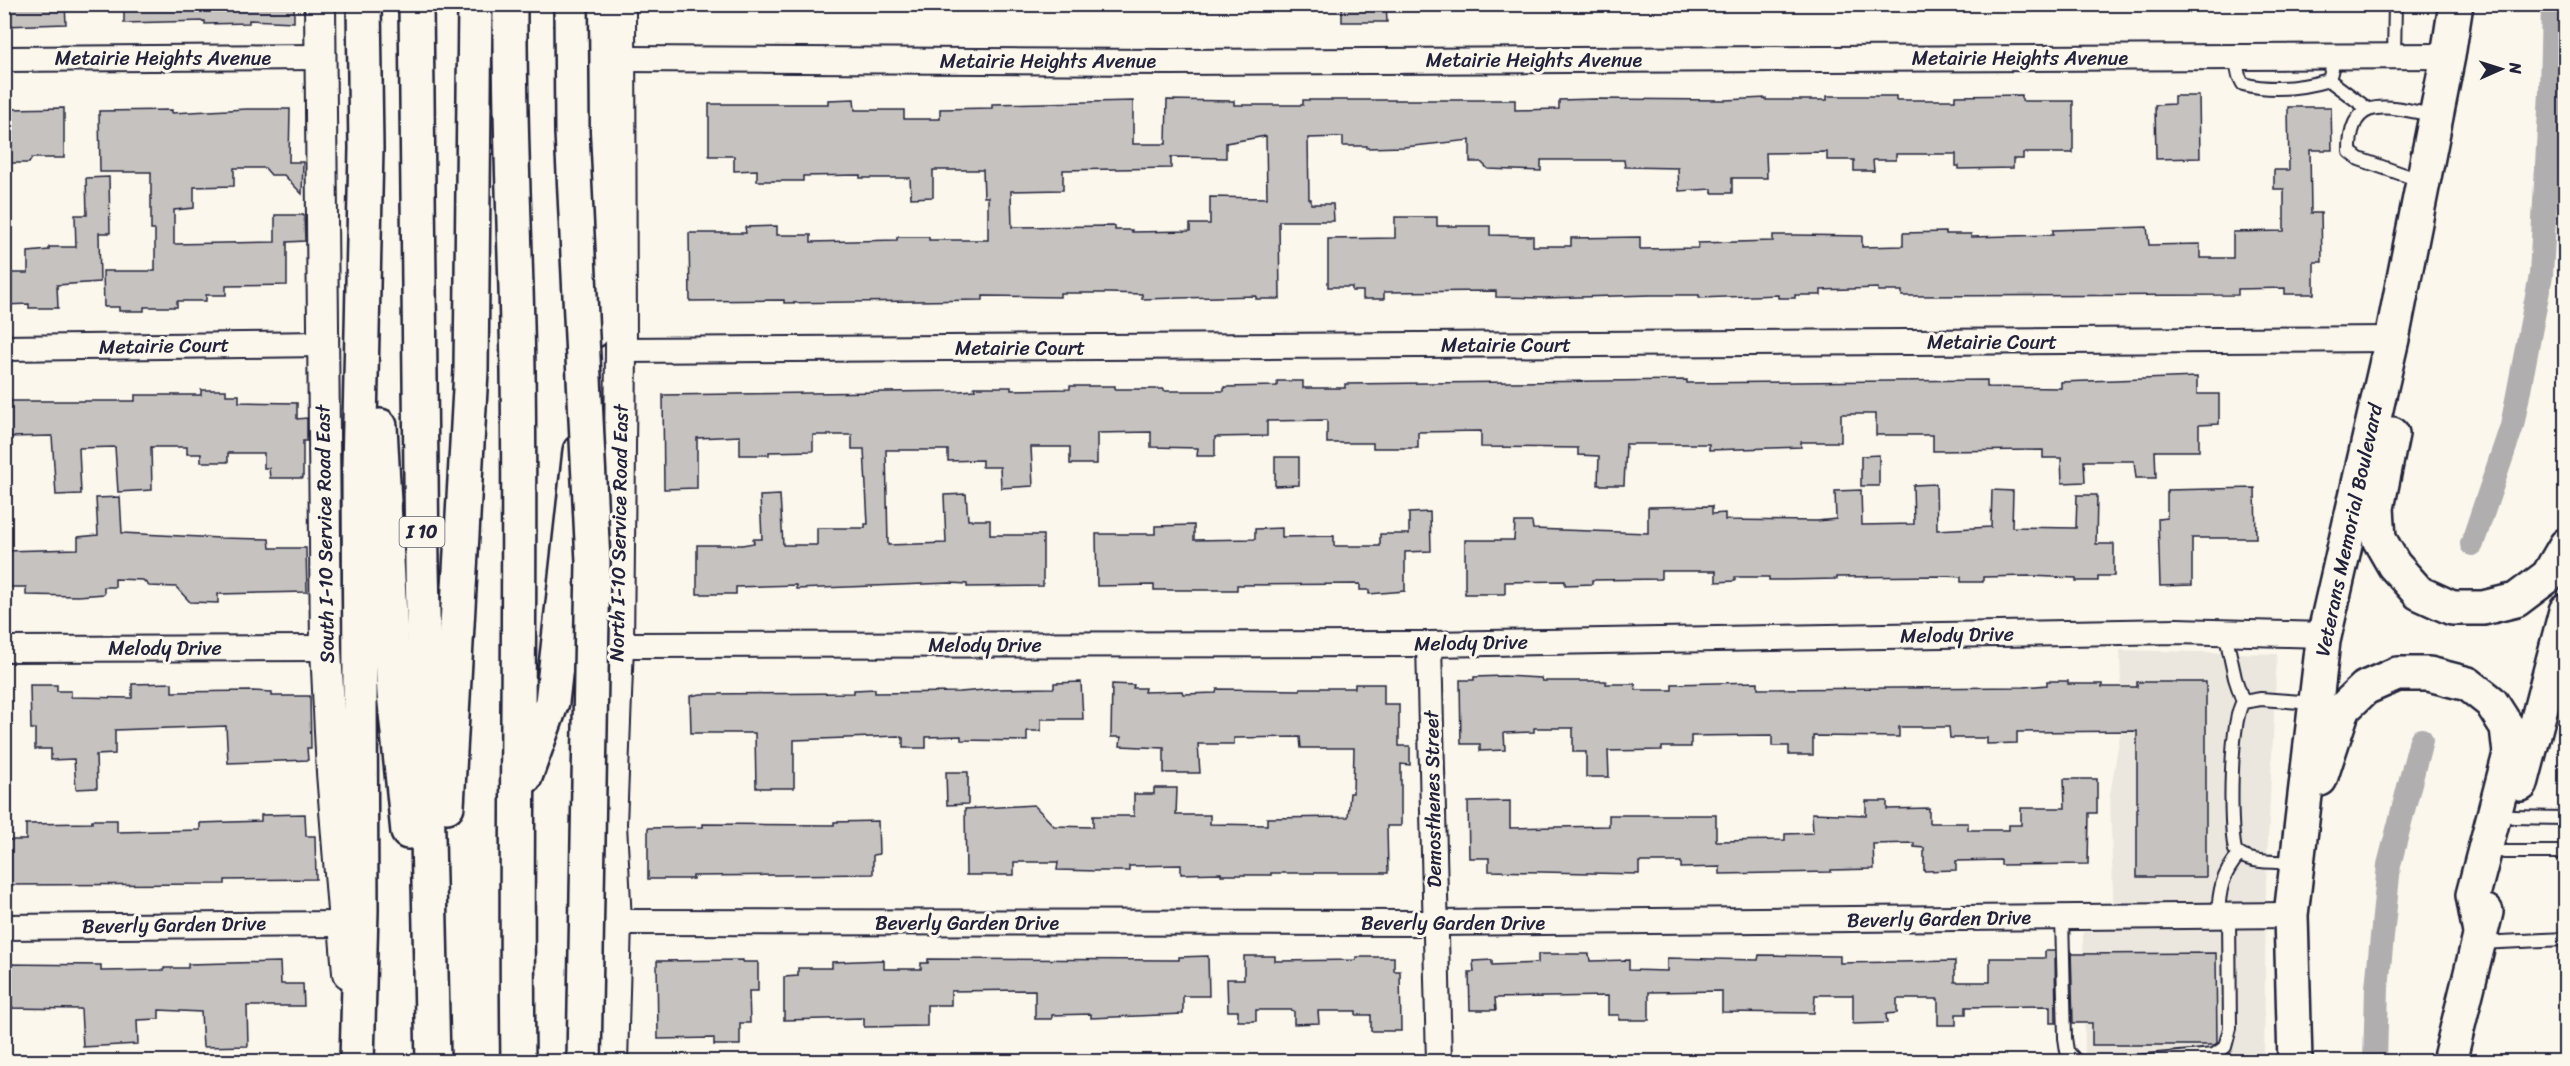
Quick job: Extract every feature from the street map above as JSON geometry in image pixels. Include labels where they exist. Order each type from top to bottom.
[{"type":"main road","points":[[356,1062],[361,910],[359,469],[366,148],[364,4]]},
{"type":"main road","name":"I 10","points":[[416,4],[422,577],[433,1061]]},
{"type":"main road","points":[[433,1061],[471,371],[475,4]]},
{"type":"main road","points":[[510,4],[509,101],[518,371],[516,801],[518,1055]]},
{"type":"main road","points":[[571,4],[572,132],[593,562],[584,1062]]},
{"type":"main road","points":[[516,801],[552,702],[574,485],[588,398],[601,162],[601,4]]},
{"type":"main road","name":"Veterans Memorial Boulevard","points":[[2295,1062],[2291,915],[2324,635],[2392,339],[2448,56],[2456,4]]},
{"type":"main road","points":[[366,148],[394,693],[433,1061]]},
{"type":"main road","points":[[2392,339],[2400,361],[2403,385],[2377,508],[2379,539],[2394,566],[2419,593],[2452,608],[2483,608],[2516,600],[2548,576],[2565,544]]},
{"type":"main road","points":[[2449,1062],[2479,938],[2559,665],[2564,624]]},
{"type":"main road","points":[[2298,852],[2343,709],[2365,688],[2397,674],[2429,674],[2468,684],[2491,702],[2507,727],[2510,754],[2473,895],[2479,938]]},
{"type":"street","name":"South I-10 Service Road East","points":[[320,4],[326,648],[332,773],[356,1062]]},
{"type":"street","name":"North I-10 Service Road East","points":[[612,1062],[615,922],[611,824],[618,645],[621,350],[620,4]]},
{"type":"street","name":"Metairie Heights Avenue","points":[[620,59],[1168,62],[2448,56]]},
{"type":"street","name":"Metairie Heights Avenue","points":[[4,59],[321,57]]},
{"type":"street","name":"Metairie Court","points":[[621,350],[2392,339]]},
{"type":"street","name":"Metairie Court","points":[[4,348],[323,344]]},
{"type":"street","name":"Melody Drive","points":[[618,645],[1429,644],[2225,632],[2324,635]]},
{"type":"street","name":"Demosthenes Street","points":[[1429,644],[1439,1062]]},
{"type":"street","name":"Melody Drive","points":[[4,649],[326,648]]},
{"type":"street","name":"Beverly Garden Drive","points":[[615,922],[1435,923],[2291,915]]},
{"type":"street","name":"Beverly Garden Drive","points":[[4,927],[343,924]]},
{"type":"lane","points":[[2394,56],[2396,4]]},
{"type":"lane","points":[[2235,57],[2243,84],[2261,88],[2312,85],[2329,80]]},
{"type":"lane","points":[[2329,80],[2335,57]]},
{"type":"lane","points":[[2329,80],[2368,109]]},
{"type":"lane","points":[[2423,182],[2359,159],[2350,152],[2350,132],[2358,117],[2368,109],[2381,108],[2436,116]]},
{"type":"lane","points":[[2225,632],[2243,702],[2239,709],[2234,736],[2233,843],[2238,855],[2250,859],[2298,852]]},
{"type":"lane","points":[[2243,702],[2261,699],[2315,703]]},
{"type":"lane","points":[[2513,817],[2565,818]]},
{"type":"lane","points":[[2504,852],[2565,852]]},
{"type":"lane","points":[[2134,1062],[2214,1055],[2225,1047],[2230,1028],[2224,916],[2220,889],[2224,876],[2238,855]]},
{"type":"lane","points":[[2062,917],[2065,1038],[2067,1051],[2077,1062]]},
{"type":"lane","points":[[2479,938],[2565,939]]},
{"type":"shaded area","points":[[2120,650],[2277,654],[2266,882],[2264,1061],[2085,1061],[2083,932],[2114,930],[2110,794],[2122,724]]},
{"type":"building","points":[[4,4],[65,4],[66,24],[4,26]]},
{"type":"building","points":[[124,4],[294,4],[294,22],[249,20],[249,23],[205,24],[205,21],[124,23]]},
{"type":"building","points":[[1342,4],[1386,4],[1387,22],[1342,22]]},
{"type":"building","points":[[2022,95],[2022,101],[2073,101],[2073,153],[2023,153],[2023,159],[2013,159],[2013,168],[1959,169],[1959,166],[1956,166],[1956,154],[1896,154],[1896,160],[1873,160],[1874,171],[1854,171],[1854,160],[1827,160],[1827,152],[1766,153],[1767,178],[1732,178],[1732,193],[1712,193],[1712,189],[1679,191],[1678,168],[1625,167],[1624,160],[1541,160],[1541,171],[1488,169],[1481,162],[1470,162],[1470,140],[1404,147],[1367,148],[1367,146],[1343,146],[1343,137],[1308,138],[1309,199],[1311,199],[1311,204],[1333,204],[1334,221],[1279,221],[1280,299],[1256,299],[1256,296],[1142,299],[1142,294],[1060,293],[1060,297],[983,296],[983,300],[784,303],[784,300],[690,301],[689,233],[746,233],[745,227],[777,226],[777,235],[811,235],[811,242],[897,240],[897,237],[929,237],[929,240],[988,240],[988,197],[984,197],[983,170],[933,170],[933,197],[911,198],[910,178],[860,178],[860,175],[803,176],[803,181],[757,181],[757,170],[734,171],[734,156],[709,156],[709,104],[828,104],[828,100],[854,99],[855,110],[904,110],[904,119],[940,119],[940,109],[992,108],[992,104],[1133,101],[1133,144],[1166,144],[1167,100],[1234,101],[1234,105],[1303,105],[1303,100],[1515,100],[1515,110],[1559,109],[1559,100],[1766,98],[1766,100],[1827,100],[1827,96],[1896,96],[1896,100],[1955,100],[1955,96]],"holes":[[[1266,136],[1267,198],[1210,197],[1210,224],[1190,224],[1190,231],[1132,232],[1132,230],[1115,230],[1115,226],[1012,227],[1011,191],[1063,190],[1063,170],[1171,168],[1171,157],[1226,158],[1226,143]]]},
{"type":"building","points":[[2174,96],[2199,96],[2200,158],[2156,159],[2155,105],[2174,104]]},
{"type":"building","points":[[2288,107],[2331,107],[2332,150],[2310,150],[2311,213],[2321,213],[2322,262],[2314,262],[2314,294],[2285,294],[2285,288],[2238,289],[2238,295],[1902,296],[1902,291],[1878,291],[1878,288],[1821,290],[1821,295],[1795,295],[1795,298],[1778,298],[1778,295],[1699,298],[1699,295],[1496,297],[1496,291],[1384,292],[1384,299],[1363,299],[1363,291],[1352,291],[1352,287],[1328,287],[1328,239],[1395,238],[1395,217],[1437,217],[1437,226],[1490,226],[1490,235],[1533,236],[1533,246],[1571,246],[1571,238],[1640,237],[1640,249],[1698,248],[1698,243],[1773,241],[1773,235],[1862,236],[1862,247],[1903,246],[1903,233],[1946,232],[1946,234],[1971,234],[1971,237],[2053,235],[2053,230],[2147,227],[2149,245],[2200,244],[2200,258],[2233,258],[2233,232],[2284,231],[2284,189],[2274,189],[2274,170],[2289,170]]},
{"type":"building","points":[[64,108],[64,158],[32,158],[29,163],[9,163],[9,109]]},
{"type":"building","points":[[290,109],[289,162],[303,162],[302,194],[284,175],[271,175],[265,168],[234,168],[234,186],[194,187],[194,208],[174,210],[174,244],[275,242],[275,215],[304,215],[305,241],[287,242],[287,285],[226,286],[226,295],[206,295],[206,301],[177,301],[177,307],[144,307],[144,311],[119,311],[119,307],[104,307],[103,271],[155,271],[155,230],[151,230],[151,172],[100,172],[99,111],[172,110],[172,113]]},
{"type":"building","points":[[109,177],[110,233],[99,233],[100,282],[57,285],[58,308],[29,308],[29,304],[4,305],[4,273],[28,273],[28,252],[49,250],[49,247],[76,247],[75,215],[87,215],[86,178]]},
{"type":"building","points":[[2197,377],[2197,394],[2219,394],[2219,424],[2199,425],[2199,451],[2155,451],[2156,478],[2136,478],[2134,461],[2084,461],[2085,482],[2062,483],[2061,458],[2043,458],[2043,450],[1933,451],[1933,435],[1876,435],[1876,414],[1841,414],[1841,442],[1801,442],[1801,447],[1709,450],[1709,444],[1626,444],[1624,485],[1598,485],[1599,456],[1578,455],[1578,448],[1481,447],[1481,431],[1418,432],[1418,448],[1373,448],[1373,443],[1327,443],[1327,420],[1267,421],[1267,436],[1215,437],[1215,456],[1197,456],[1198,448],[1151,447],[1151,432],[1097,433],[1097,464],[1070,464],[1070,447],[1031,447],[1033,486],[1001,488],[1000,467],[982,467],[982,460],[948,461],[948,450],[886,450],[888,545],[946,543],[944,495],[966,494],[968,520],[990,520],[990,535],[1043,535],[1043,586],[967,587],[967,584],[950,583],[796,589],[796,585],[736,587],[736,594],[697,594],[697,545],[742,545],[754,543],[753,539],[762,539],[760,496],[780,495],[783,545],[817,545],[817,528],[865,528],[865,524],[868,524],[864,449],[852,449],[852,435],[813,435],[813,451],[769,452],[769,455],[740,455],[740,436],[697,438],[697,488],[664,489],[663,395],[959,391],[975,390],[974,387],[1011,387],[1011,390],[1070,389],[1070,386],[1115,386],[1115,389],[1164,389],[1164,391],[1224,391],[1224,387],[1277,386],[1277,381],[1303,381],[1303,388],[1345,388],[1345,384],[1687,380],[1687,383],[1987,380],[1987,387],[2061,388],[2061,382]]},
{"type":"building","points":[[201,390],[226,390],[226,395],[239,395],[239,402],[297,403],[297,419],[307,418],[307,441],[303,441],[303,478],[270,478],[269,468],[264,468],[264,453],[228,453],[228,462],[201,462],[201,454],[187,454],[187,447],[151,447],[152,490],[118,492],[115,447],[79,448],[81,494],[56,495],[52,436],[8,437],[7,401],[135,401],[135,395],[201,395]]},
{"type":"building","points":[[1879,455],[1879,486],[1861,486],[1861,456]]},
{"type":"building","points":[[1275,457],[1299,457],[1299,485],[1275,486]]},
{"type":"building","points":[[1936,484],[1937,530],[1991,527],[1992,490],[2013,491],[2012,527],[2076,528],[2077,495],[2097,495],[2096,544],[2114,544],[2114,576],[2098,576],[2098,581],[2030,576],[1983,577],[1983,582],[1961,582],[1961,577],[1946,576],[1785,580],[1769,580],[1769,577],[1735,577],[1735,581],[1716,582],[1716,571],[1661,571],[1661,579],[1592,580],[1592,584],[1565,585],[1565,581],[1505,582],[1505,594],[1465,594],[1465,540],[1514,540],[1515,522],[1532,522],[1533,529],[1648,533],[1648,507],[1712,506],[1712,514],[1725,513],[1725,520],[1817,521],[1836,519],[1835,491],[1861,490],[1862,525],[1914,524],[1913,485]]},
{"type":"building","points":[[2255,488],[2256,538],[2192,538],[2192,585],[2160,586],[2158,519],[2167,518],[2167,490]]},
{"type":"building","points":[[120,497],[122,533],[269,539],[270,548],[306,548],[307,592],[218,594],[218,603],[190,602],[176,587],[149,586],[143,580],[115,579],[115,587],[104,587],[104,594],[78,596],[26,595],[26,587],[4,587],[4,551],[78,549],[78,537],[98,535],[96,498]]},
{"type":"building","points":[[1430,512],[1431,551],[1405,552],[1405,591],[1369,594],[1369,590],[1360,590],[1360,584],[1237,585],[1237,590],[1154,590],[1154,585],[1097,586],[1096,534],[1155,534],[1155,526],[1194,525],[1194,540],[1255,539],[1255,529],[1282,528],[1282,537],[1334,536],[1334,546],[1380,546],[1380,534],[1409,534],[1409,513]]},
{"type":"building","points":[[1504,676],[1541,678],[1542,681],[1606,681],[1606,684],[1635,684],[1636,690],[1672,690],[1672,684],[1758,682],[1758,689],[2024,687],[2047,685],[2047,681],[2068,681],[2068,684],[2102,684],[2102,687],[2137,687],[2137,682],[2206,682],[2206,877],[2137,877],[2137,731],[2017,732],[2017,743],[1987,744],[1987,738],[1950,738],[1949,727],[1899,727],[1899,737],[1813,736],[1813,755],[1789,755],[1789,746],[1772,746],[1772,735],[1691,736],[1691,747],[1608,751],[1609,777],[1586,777],[1586,752],[1573,752],[1573,728],[1534,728],[1534,732],[1504,733],[1505,750],[1480,751],[1480,744],[1461,744],[1460,680]]},
{"type":"building","points":[[1081,682],[1083,719],[1041,719],[1041,731],[1027,731],[1027,741],[961,740],[961,736],[926,737],[926,748],[903,748],[903,738],[898,736],[794,740],[794,788],[756,788],[755,733],[691,733],[690,696],[701,694],[854,693],[854,690],[875,689],[875,693],[960,692],[1054,688],[1054,683]]},
{"type":"building","points":[[172,683],[172,692],[252,691],[272,692],[272,696],[310,696],[311,748],[307,748],[308,760],[228,763],[226,726],[115,730],[115,754],[96,755],[97,788],[76,789],[74,759],[51,760],[51,749],[35,749],[35,729],[31,729],[30,685],[57,685],[57,691],[71,691],[71,697],[132,698],[132,684]]},
{"type":"building","points":[[1112,684],[1134,685],[1133,688],[1145,688],[1144,692],[1182,691],[1183,694],[1216,693],[1217,689],[1300,690],[1300,688],[1355,688],[1355,684],[1384,684],[1384,704],[1399,704],[1399,746],[1410,746],[1410,765],[1401,764],[1401,826],[1387,826],[1388,873],[1181,874],[1181,865],[1129,866],[1129,871],[1098,871],[1057,870],[1058,862],[1014,862],[1014,875],[966,875],[965,809],[1034,805],[1054,826],[1093,827],[1093,816],[1134,816],[1134,794],[1154,794],[1154,788],[1177,788],[1176,815],[1210,815],[1210,824],[1267,825],[1267,818],[1348,817],[1350,793],[1353,793],[1354,748],[1301,748],[1300,737],[1234,738],[1234,744],[1198,744],[1200,773],[1164,773],[1164,748],[1120,746],[1121,737],[1111,737]]},
{"type":"building","points":[[946,772],[968,772],[968,804],[947,805]]},
{"type":"building","points":[[2064,779],[2097,779],[2097,813],[2089,813],[2088,864],[2001,865],[2001,860],[1956,861],[1956,870],[1924,871],[1924,848],[1914,847],[1914,843],[1873,844],[1874,869],[1831,870],[1831,872],[1720,874],[1720,867],[1681,868],[1681,862],[1639,862],[1639,874],[1489,871],[1489,858],[1469,858],[1468,802],[1510,801],[1510,828],[1609,826],[1609,815],[1716,815],[1716,841],[1785,840],[1785,834],[1813,833],[1812,813],[1866,815],[1866,801],[1887,801],[1887,809],[1929,808],[1929,823],[1968,823],[1968,830],[2009,830],[2009,825],[2021,825],[2021,808],[2065,808]]},
{"type":"building","points":[[305,814],[306,836],[315,836],[316,879],[225,880],[225,884],[4,885],[4,840],[26,840],[26,824],[92,823],[92,820],[117,820],[117,832],[200,830],[200,823],[261,821],[261,815]]},
{"type":"building","points":[[878,821],[879,854],[873,855],[873,874],[693,876],[693,879],[648,879],[648,828],[703,827],[703,824],[834,825],[834,822]]},
{"type":"building","points":[[2045,951],[2055,951],[2056,1023],[2050,1023],[2050,1006],[1966,1007],[1966,1014],[1956,1014],[1956,1025],[1938,1025],[1938,999],[1897,999],[1897,1013],[1886,1014],[1887,1023],[1853,1024],[1853,995],[1815,995],[1814,1013],[1722,1012],[1722,991],[1649,992],[1649,1020],[1619,1020],[1619,1015],[1608,1015],[1608,996],[1495,998],[1496,1010],[1470,1010],[1469,972],[1474,972],[1473,961],[1492,960],[1492,965],[1538,963],[1538,954],[1589,954],[1590,961],[1629,960],[1629,970],[1667,971],[1667,958],[1758,960],[1759,955],[1840,956],[1840,963],[1955,961],[1955,982],[1990,982],[1990,958],[2045,958]]},
{"type":"building","points":[[2071,951],[2073,954],[2216,953],[2217,1043],[2214,1045],[2092,1045],[2092,1023],[2073,1023]]},
{"type":"building","points":[[1208,956],[1209,996],[1183,996],[1183,1014],[1091,1018],[1091,1014],[1052,1015],[1052,1019],[1035,1019],[1035,990],[951,991],[951,1005],[927,1005],[927,1026],[864,1027],[864,1018],[784,1020],[784,977],[798,976],[798,968],[832,968],[832,962],[884,960],[884,969],[921,969],[921,963],[928,963],[928,959],[1179,960],[1179,957]]},
{"type":"building","points":[[1244,956],[1275,956],[1275,961],[1394,957],[1394,971],[1400,971],[1401,1031],[1371,1031],[1371,1015],[1356,1015],[1356,1011],[1318,1011],[1319,1023],[1294,1024],[1294,1011],[1256,1010],[1256,1021],[1238,1021],[1238,1011],[1228,1011],[1227,979],[1244,979]]},
{"type":"building","points":[[743,960],[743,962],[758,962],[758,991],[749,991],[750,1023],[740,1023],[740,1045],[714,1045],[714,1038],[658,1039],[657,961]]},
{"type":"building","points":[[280,962],[281,984],[303,984],[304,1006],[247,1006],[248,1046],[203,1047],[201,1012],[159,1010],[159,1019],[137,1020],[138,1044],[83,1047],[81,1009],[4,1008],[4,964],[101,965],[101,971],[164,970],[164,968],[188,968],[188,964]]},
{"type":"waterway","points":[[2472,544],[2512,426],[2541,275],[2551,92],[2553,4]]},
{"type":"waterway","points":[[2375,1062],[2377,988],[2389,865],[2421,740]]}]
